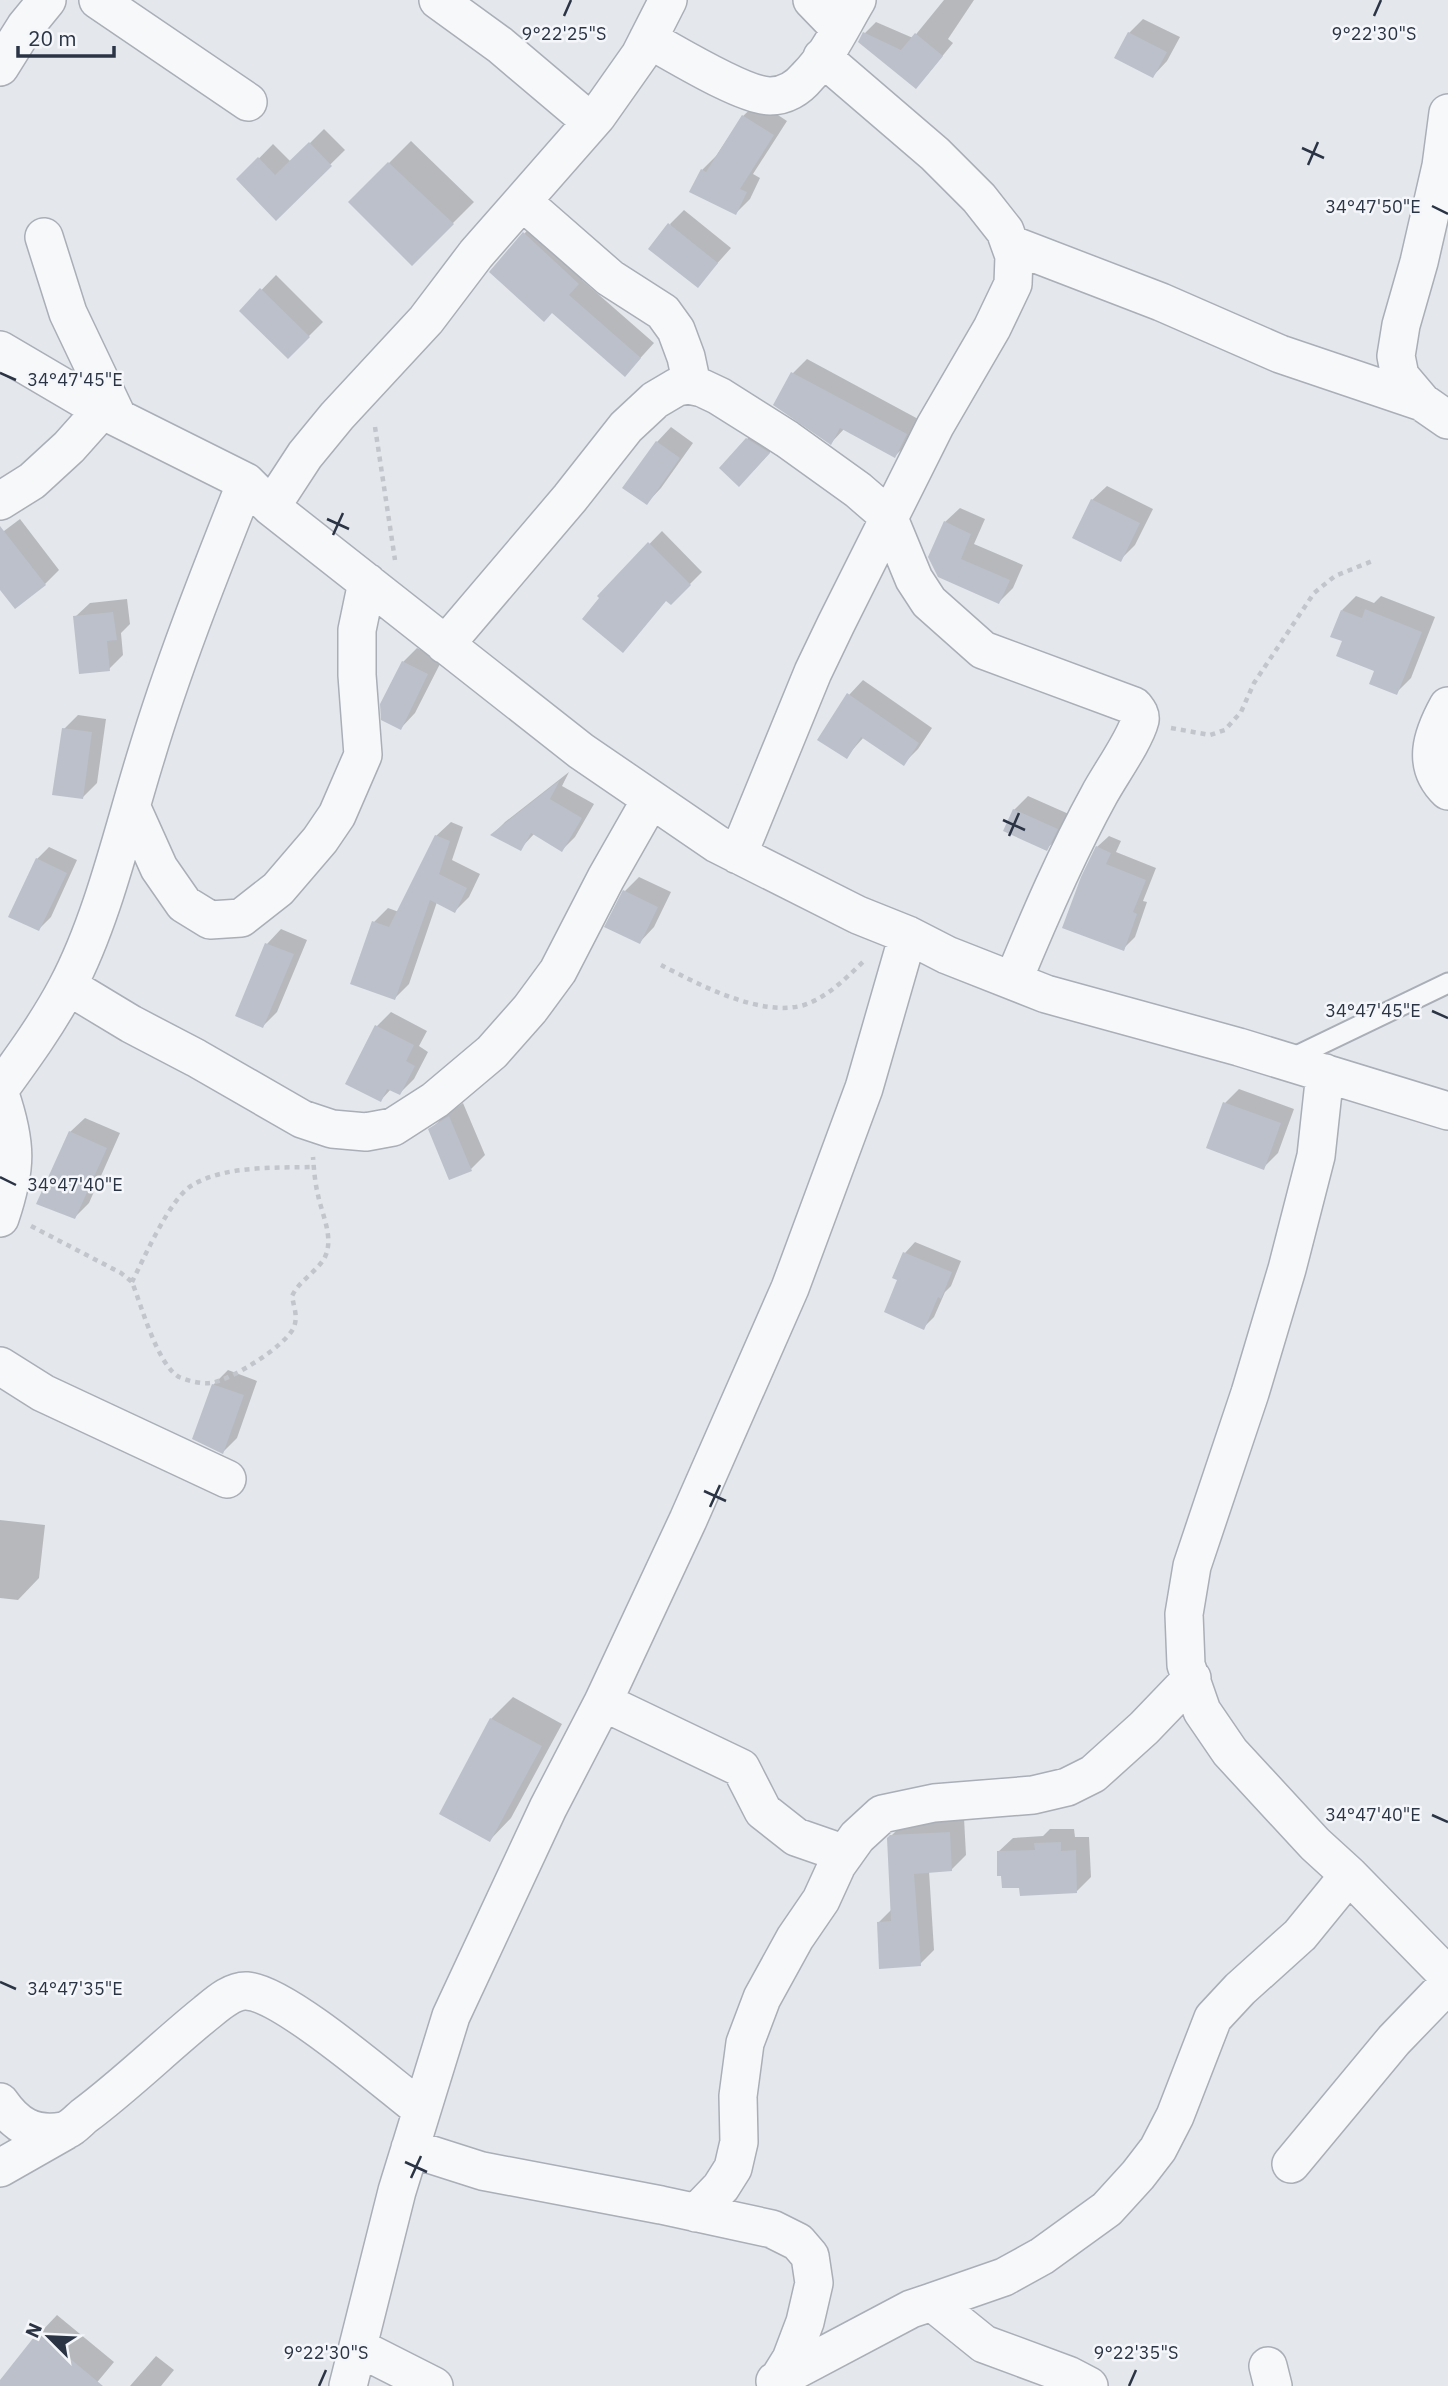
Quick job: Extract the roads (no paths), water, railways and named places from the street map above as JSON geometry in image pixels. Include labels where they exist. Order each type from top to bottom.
[{"type":"street","points":[[0,67],[25,27],[47,0]]},
{"type":"street","points":[[98,0],[248,102]]},
{"type":"street","points":[[438,0],[509,53],[591,122]]},
{"type":"street","points":[[1,1214],[12,1179],[14,1150],[0,1091],[68,986],[90,932],[198,603],[258,494],[305,455],[337,416],[426,320],[476,254],[591,122],[640,55],[668,0]]},
{"type":"street","points":[[738,855],[813,672],[888,516],[935,426],[992,328],[1013,284],[1014,256],[1005,231],[953,171],[840,29],[812,0]]},
{"type":"street","points":[[648,39],[711,74],[768,96],[789,93],[807,78],[840,29]]},
{"type":"street","points":[[1435,411],[1400,376],[1396,356],[1401,325],[1441,166],[1448,113]]},
{"type":"street","points":[[523,202],[582,256],[610,278],[663,312],[676,330],[692,385]]},
{"type":"street","points":[[44,237],[68,313],[110,413]]},
{"type":"street","points":[[1010,244],[1161,302],[1280,354],[1435,411]]},
{"type":"street","points":[[0,350],[258,494],[581,751],[717,844],[947,955],[1046,994],[1285,1061],[1448,1111]]},
{"type":"street","points":[[445,645],[570,498],[626,427],[655,400],[677,387],[692,385],[719,396],[787,439],[858,490],[888,516],[914,579],[929,602],[983,650],[1134,706],[1140,713],[1140,719],[1080,833],[1036,925],[1013,981]]},
{"type":"street","points":[[0,501],[32,481],[110,413]]},
{"type":"street","points":[[132,808],[159,868],[184,904],[210,920],[241,918],[278,889],[337,815],[363,755],[357,675],[357,630],[367,582]]},
{"type":"street","points":[[1448,706],[1431,749],[1431,761],[1438,781],[1448,791]]},
{"type":"street","points":[[68,986],[131,1024],[307,1121],[332,1129],[366,1132],[393,1127],[435,1100],[492,1052],[530,1009],[558,971],[606,877],[651,799]]},
{"type":"street","points":[[348,2386],[397,2190],[451,2016],[548,1808],[603,1702],[688,1520],[790,1288],[864,1088],[899,932]]},
{"type":"street","points":[[1325,1073],[1317,1156],[1287,1269],[1250,1393],[1192,1566],[1184,1614],[1186,1665],[1202,1711],[1230,1752],[1315,1844],[1448,1976]]},
{"type":"street","points":[[0,1366],[43,1393],[228,1479]]},
{"type":"street","points":[[696,2213],[721,2187],[733,2168],[739,2142],[738,2096],[745,2043],[762,1998],[795,1938],[821,1900],[837,1865],[857,1837],[882,1814],[934,1803],[1033,1795],[1067,1787],[1093,1774],[1144,1728],[1192,1678]]},
{"type":"street","points":[[603,1702],[741,1768],[763,1811],[796,1837],[845,1854]]},
{"type":"street","points":[[771,2383],[911,2309],[1004,2277],[1041,2256],[1107,2208],[1138,2175],[1158,2148],[1175,2116],[1213,2018],[1240,1989],[1300,1935],[1349,1875]]},
{"type":"street","points":[[1291,2164],[1394,2040],[1448,1984]]},
{"type":"street","points":[[0,2168],[65,2131],[106,2100],[225,1998],[246,1990],[275,2000],[328,2037],[422,2110]]},
{"type":"street","points":[[0,2102],[12,2119],[33,2131],[65,2131]]},
{"type":"street","points":[[410,2148],[482,2171],[772,2229],[798,2242],[810,2256],[814,2283],[805,2322],[791,2359],[771,2383]]},
{"type":"street","points":[[932,2302],[984,2344],[1068,2375],[1089,2386]]},
{"type":"street","points":[[359,2348],[434,2386]]},
{"type":"lane","points":[[1285,1061],[1448,983]]}]
